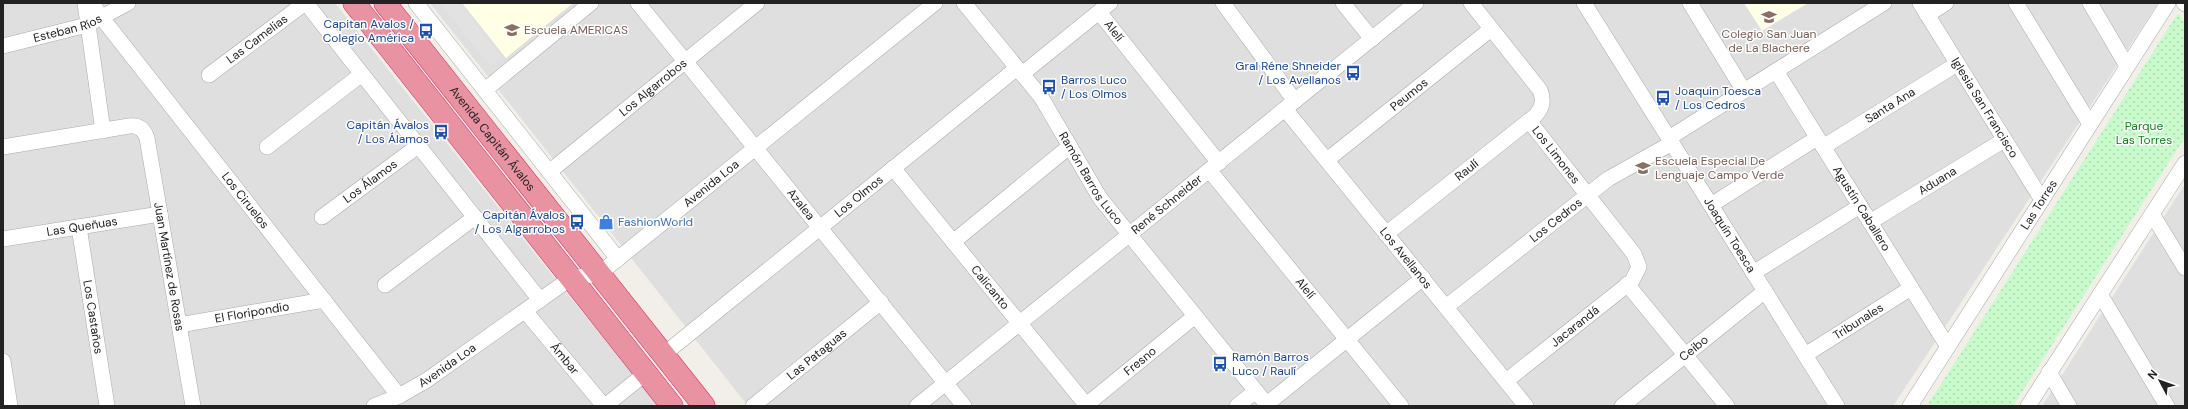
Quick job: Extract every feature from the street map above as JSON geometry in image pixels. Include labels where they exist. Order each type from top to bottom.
[{"type":"highway","name":"Avenida Capitán Ávalos","points":[[354,3],[672,406]]},
{"type":"highway","name":"Avenida Capitán Ávalos","points":[[385,3],[704,406]]},
{"type":"street","points":[[3,147],[102,131],[85,3]]},
{"type":"street","name":"Los Ciruelos","points":[[92,3],[102,18],[399,396]]},
{"type":"street","name":"Esteban Ríos","points":[[3,46],[87,25],[128,3]]},
{"type":"street","points":[[306,3],[540,300]]},
{"type":"street","name":"Las Camelias","points":[[209,76],[306,3]]},
{"type":"street","name":"Avenida Capitán Ávalos","points":[[416,3],[618,259]]},
{"type":"street","points":[[485,90],[591,3]]},
{"type":"street","name":"Azalea","points":[[638,3],[964,406]]},
{"type":"street","name":"Los Algarrobos","points":[[549,172],[757,3]]},
{"type":"street","name":"Avenida Loa","points":[[374,406],[399,396],[427,380],[571,278],[599,274],[935,3]]},
{"type":"street","name":"Ramón Barros Luco","points":[[964,3],[1049,110],[1089,182],[1130,236],[1268,405]]},
{"type":"street","name":"Los Avellanos","points":[[1223,3],[1327,160],[1526,406]]},
{"type":"street","points":[[1343,3],[1372,39]]},
{"type":"street","name":"René Schneider","points":[[917,406],[1130,236],[1416,3]]},
{"type":"street","points":[[1471,3],[1491,29]]},
{"type":"street","name":"Joaquín Toesca","points":[[1584,3],[1837,406]]},
{"type":"street","points":[[1690,3],[1744,91]]},
{"type":"street","name":"Los Cedros","points":[[1446,307],[1608,179],[1884,3]]},
{"type":"street","name":"Iglesia San Francisco","points":[[1946,3],[1923,9],[2042,200]]},
{"type":"street","points":[[2016,3],[2090,124]]},
{"type":"street","points":[[2090,3],[2127,66]]},
{"type":"street","name":"Las Torres","points":[[1910,406],[2168,3]]},
{"type":"street","name":"Los Olmos","points":[[663,355],[893,168],[1104,7]]},
{"type":"street","name":"Alelí","points":[[1104,7],[1215,167],[1347,339],[1401,406]]},
{"type":"street","name":"Raulí","points":[[1386,234],[1529,121],[1539,111],[1542,102],[1540,90],[1491,29]]},
{"type":"street","name":"Peumos","points":[[1327,160],[1491,29]]},
{"type":"street","name":"Santa Ana","points":[[1711,205],[1957,64]]},
{"type":"street","name":"Agustín Caballero","points":[[1776,71],[1948,347]]},
{"type":"street","points":[[267,147],[362,74]]},
{"type":"street","name":"Los Limones","points":[[1529,121],[1634,254],[1639,267]]},
{"type":"street","name":"Juan Martínez de Rosas","points":[[102,131],[132,126],[141,128],[147,138],[193,406]]},
{"type":"street","name":"Aduana","points":[[1870,222],[2004,140]]},
{"type":"street","name":"Los Álamos","points":[[322,217],[418,146]]},
{"type":"street","points":[[953,242],[1070,146]]},
{"type":"street","points":[[2028,406],[2185,162]]},
{"type":"street","name":"Calicanto","points":[[893,168],[1086,406]]},
{"type":"street","points":[[1753,272],[1860,206]]},
{"type":"street","name":"Las Queñuas","points":[[3,239],[160,214]]},
{"type":"street","points":[[2152,214],[2185,268]]},
{"type":"street","points":[[385,285],[475,217]]},
{"type":"street","name":"Los Castaños","points":[[79,227],[107,406]]},
{"type":"street","name":"Jacarandá","points":[[1506,381],[1627,284],[1636,276],[1639,267]]},
{"type":"street","points":[[1268,405],[1422,278]]},
{"type":"street","points":[[1627,284],[1727,406]]},
{"type":"street","name":"Tribunales","points":[[1805,355],[1911,288]]},
{"type":"street","name":"Ceibo","points":[[1622,406],[1765,291]]},
{"type":"street","points":[[2100,294],[2167,406]]},
{"type":"street","name":"El Floripondio","points":[[179,325],[324,300]]},
{"type":"street","name":"Las Pataguas","points":[[753,406],[881,302]]},
{"type":"street","name":"Ámbar","points":[[525,311],[604,406]]},
{"type":"street","name":"Fresno","points":[[1086,406],[1195,316]]},
{"type":"street","points":[[3,361],[10,406]]},
{"type":"street","points":[[2049,372],[2070,406]]},
{"type":"street","points":[[604,406],[646,374]]},
{"type":"street","points":[[1237,406],[1256,391]]},
{"type":"shaded area","points":[[3,3],[335,3],[581,311],[661,406],[3,406]]},
{"type":"shaded area","points":[[430,3],[2158,3],[1893,406],[748,406]]},
{"type":"shaded area","points":[[440,3],[459,3],[502,57],[490,66]]},
{"type":"shaded area","name":"Escuela AMERICAS","points":[[462,3],[573,3],[506,58]]},
{"type":"shaded area","name":"Colegio San Juan de La Blachere","points":[[1744,3],[1808,3],[1762,31]]},
{"type":"shaded area","points":[[2185,184],[2185,406],[2042,406]]},
{"type":"green space","name":"Parque Las Torres","points":[[2178,13],[2185,24],[2185,137],[2013,406],[1927,406]]},
{"type":"place","name":"Colegio San Juan de La Blachere","points":[[1769,17]]},
{"type":"place","name":"Escuela AMERICAS","points":[[512,30]]},
{"type":"place","name":"Capitan Avalos / Colegio América","points":[[426,31]]},
{"type":"place","name":"Gral Réne Shneider / Los Avellanos","points":[[1353,73]]},
{"type":"place","name":"Barros Luco / Los Olmos","points":[[1049,87]]},
{"type":"place","name":"Joaquin Toesca / Los Cedros","points":[[1663,98]]},
{"type":"place","name":"Capitán Ávalos / Los Álamos","points":[[441,132]]},
{"type":"place","name":"Escuela Especial De Lenguaje Campo Verde","points":[[1643,168]]},
{"type":"place","name":"Capitán Ávalos / Los Algarrobos","points":[[577,222]]},
{"type":"place","name":"FashionWorld","points":[[606,222]]},
{"type":"place","name":"Ramón Barros Luco / Raulí","points":[[1220,364]]}]
